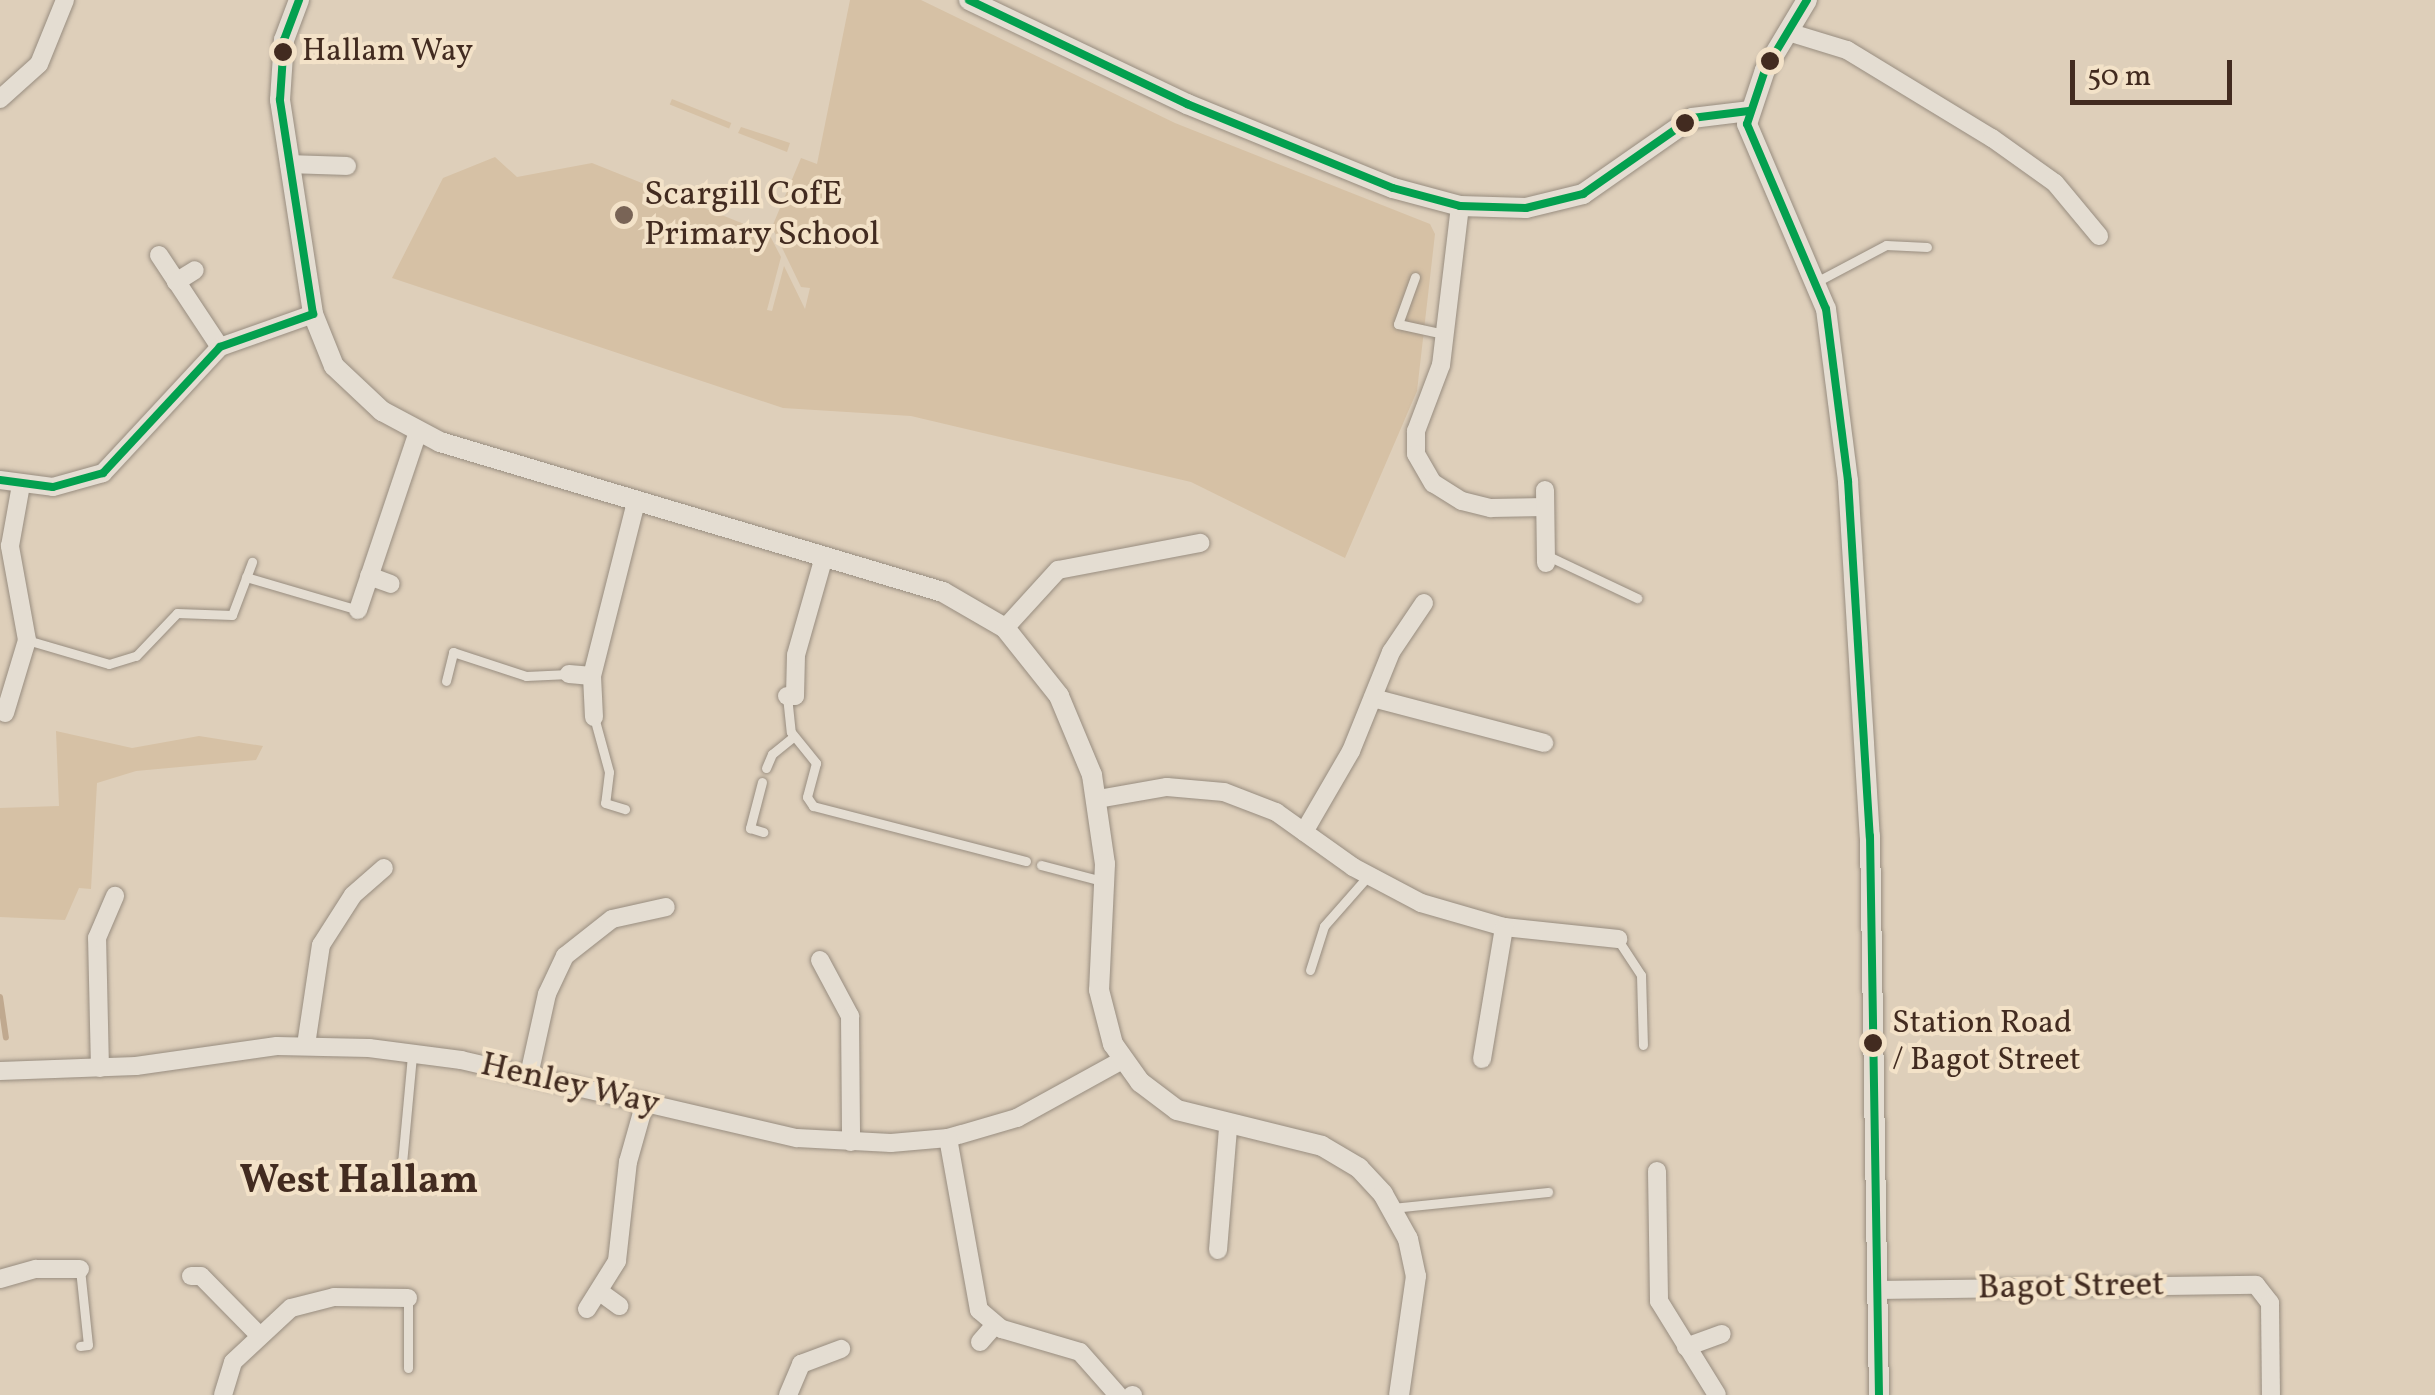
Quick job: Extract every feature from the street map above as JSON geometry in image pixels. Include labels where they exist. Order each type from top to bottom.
[{"type":"street","points":[[300,0],[280,73],[288,164],[313,314],[326,353],[349,384],[418,432],[636,502],[943,592],[1004,628],[1059,696],[1098,799],[1105,882],[1099,990],[1122,1060],[1159,1099],[1228,1128],[1322,1146],[1359,1168],[1392,1208],[1408,1239],[1417,1291],[1399,1395]]},
{"type":"street","points":[[969,0],[1187,104],[1393,188],[1460,206],[1526,208],[1583,194],[1692,118],[1749,110]]},
{"type":"street","points":[[1807,0],[1749,110],[1749,134],[1818,281],[1835,356],[1848,481],[1870,821],[1879,1395]]},
{"type":"street","points":[[0,99],[39,64],[56,6]]},
{"type":"street","points":[[1788,32],[1848,50],[1992,138],[2055,183],[2099,236]]},
{"type":"street","points":[[288,164],[347,166]]},
{"type":"street","points":[[1460,206],[1439,374],[1415,439],[1421,466],[1433,482],[1471,504],[1545,499],[1546,559]]},
{"type":"street","points":[[158,256],[220,347]]},
{"type":"street","points":[[176,282],[196,270]]},
{"type":"street","points":[[0,480],[21,485],[64,486],[110,468],[220,347],[313,314]]},
{"type":"street","points":[[358,610],[418,432]]},
{"type":"street","points":[[5,713],[27,640],[10,546],[21,485]]},
{"type":"street","points":[[594,717],[592,676],[636,502]]},
{"type":"street","points":[[1004,628],[1058,570],[1200,543]]},
{"type":"street","points":[[787,696],[795,696],[796,655],[824,557]]},
{"type":"street","points":[[369,576],[391,584]]},
{"type":"street","points":[[1304,832],[1374,698],[1390,652],[1424,602]]},
{"type":"street","points":[[20,672],[40,680]]},
{"type":"street","points":[[569,674],[592,676]]},
{"type":"street","points":[[1374,698],[1544,743]]},
{"type":"street","points":[[1098,799],[1200,788],[1262,805],[1368,876],[1421,903],[1504,928],[1618,939]]},
{"type":"street","points":[[306,1045],[321,946],[358,876],[384,868]]},
{"type":"street","points":[[100,1068],[96,913],[115,896]]},
{"type":"street","points":[[528,1075],[547,994],[566,956],[599,927],[645,899],[666,907]]},
{"type":"street","points":[[1482,1059],[1504,928]]},
{"type":"street","points":[[820,960],[841,974],[854,1038],[852,1142]]},
{"type":"street","name":"Henley Way","points":[[0,1072],[100,1068],[306,1045],[412,1052],[797,1138],[852,1142],[948,1138],[1017,1118],[1122,1060]]},
{"type":"street","points":[[587,1309],[617,1262],[628,1162],[645,1102]]},
{"type":"street","points":[[1218,1250],[1228,1128]]},
{"type":"street","points":[[948,1138],[969,1282],[979,1310],[995,1325],[1080,1352],[1118,1395]]},
{"type":"street","points":[[1658,1171],[1656,1286],[1686,1347],[1717,1395]]},
{"type":"street","points":[[0,1280],[23,1270],[80,1269]]},
{"type":"street","points":[[191,1276],[201,1276],[258,1334]]},
{"type":"street","name":"Bagot Street","points":[[1877,1290],[2264,1289],[2270,1303],[2272,1395]]},
{"type":"street","points":[[600,1292],[619,1306]]},
{"type":"street","points":[[223,1395],[227,1372],[258,1334],[306,1302],[408,1298]]},
{"type":"street","points":[[980,1342],[995,1325]]},
{"type":"street","points":[[1686,1347],[1722,1334]]},
{"type":"street","points":[[788,1395],[788,1364],[841,1348]]},
{"type":"lane","points":[[1818,281],[1886,244],[1927,247]]},
{"type":"lane","points":[[1415,277],[1398,324],[1444,334]]},
{"type":"lane","points":[[1546,559],[1638,598]]},
{"type":"lane","points":[[27,640],[109,664],[136,656],[177,612],[232,615],[252,562]]},
{"type":"lane","points":[[246,577],[358,610]]},
{"type":"lane","points":[[446,681],[453,652],[526,676],[569,674]]},
{"type":"lane","points":[[787,696],[793,737],[815,759],[807,798],[813,806],[1026,861]]},
{"type":"lane","points":[[594,717],[610,772],[605,804],[625,809]]},
{"type":"lane","points":[[766,768],[772,754],[793,737]]},
{"type":"lane","points":[[751,824],[762,782]]},
{"type":"lane","points":[[738,820],[764,832]]},
{"type":"lane","points":[[1041,865],[1105,882]]},
{"type":"lane","points":[[1310,970],[1324,926],[1368,876]]},
{"type":"lane","points":[[1618,939],[1641,974],[1643,1045]]},
{"type":"lane","points":[[401,1174],[412,1052]]},
{"type":"lane","points":[[1392,1208],[1548,1192]]},
{"type":"lane","points":[[80,1269],[88,1346],[80,1346]]},
{"type":"lane","points":[[408,1298],[408,1368]]},
{"type":"shaded area","points":[[850,0],[921,0],[1175,123],[1430,224],[1435,234],[1417,391],[1345,558],[1191,482],[911,416],[783,408],[392,278],[443,178],[495,157],[517,177],[592,163],[769,234],[781,257],[767,310],[772,311],[784,266],[805,309],[810,288],[801,287],[772,227],[801,158],[817,164]]},
{"type":"shaded area","points":[[672,99],[731,123],[729,129],[670,105]]},
{"type":"shaded area","points":[[741,127],[790,143],[787,152],[738,133]]},
{"type":"shaded area","points":[[56,731],[132,748],[199,736],[263,746],[256,760],[136,771],[97,783],[91,889],[79,888],[65,920],[0,917],[0,808],[59,806]]},
{"type":"waterway","points":[[0,997],[6,1038]]},
{"type":"transit line","points":[[0,480],[53,487],[103,473],[220,347],[313,314],[280,100],[284,40],[299,0]]},
{"type":"transit line","points":[[969,0],[1187,104],[1393,188],[1460,206],[1526,208],[1583,194],[1692,118],[1749,111]]},
{"type":"transit line","points":[[1807,0],[1765,70],[1747,124],[1826,309],[1848,481],[1870,836],[1879,1395]]},
{"type":"place","name":"Hallam Way","points":[[283,52]]},
{"type":"place","name":"Scargill CofE Primary School","points":[[624,215]]},
{"type":"place","name":"Station Road / Bagot Street","points":[[1873,1043]]},
{"type":"district","name":"West Hallam","points":[[359,1182]]}]
